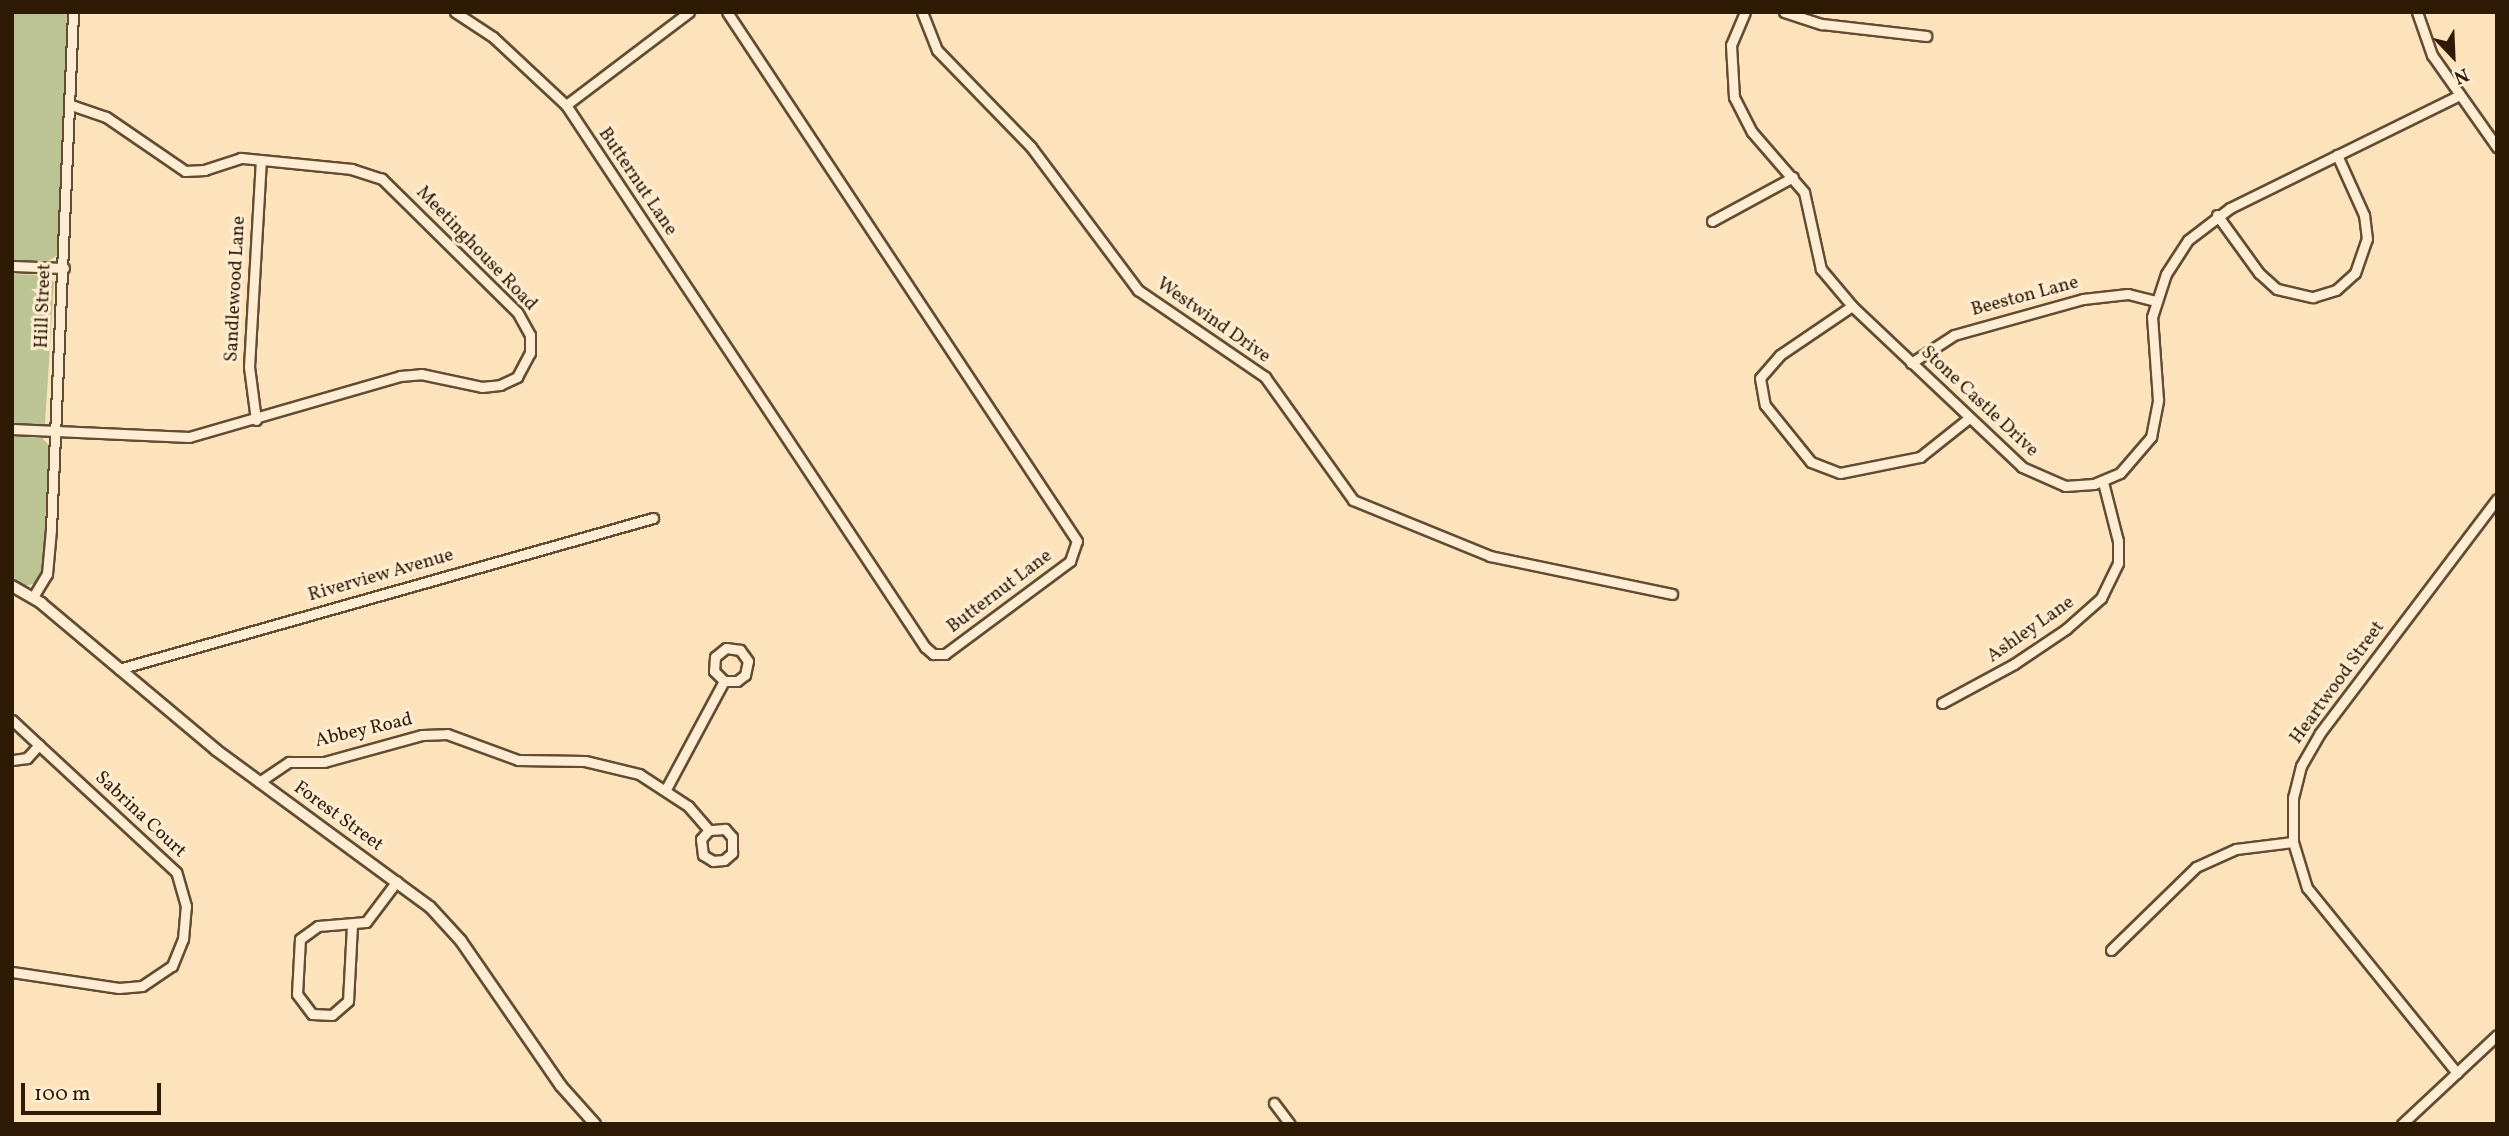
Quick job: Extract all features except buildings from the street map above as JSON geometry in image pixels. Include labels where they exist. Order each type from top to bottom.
[{"type":"street","name":"Hill Street","points":[[33,597],[47,574],[57,430],[73,12]]},
{"type":"street","name":"Butternut Lane","points":[[455,12],[501,44],[566,105],[925,647],[939,655],[950,651],[1070,561],[1077,552],[1075,535],[727,12]]},
{"type":"street","points":[[566,105],[689,12]]},
{"type":"street","name":"Westwind Drive","points":[[922,12],[937,50],[1031,146],[1138,290],[1265,377],[1353,500],[1490,555],[1672,594]]},
{"type":"street","name":"Stone Castle Drive","points":[[1745,12],[1731,45],[1734,96],[1752,132],[1793,177],[1807,200],[1817,261],[1852,306],[1969,418],[2038,478],[2075,487],[2103,482],[2135,461],[2155,428],[2158,400],[2150,334],[2156,301],[2176,256],[2217,215],[2460,95]]},
{"type":"street","points":[[1784,12],[1822,24],[1926,36]]},
{"type":"street","points":[[2417,12],[2432,55],[2497,147]]},
{"type":"street","name":"Meetinghouse Road","points":[[12,429],[189,437],[256,420],[400,376],[421,374],[482,387],[500,385],[523,370],[531,344],[517,312],[382,179],[360,170],[232,158],[198,172],[179,170],[106,117],[71,105]]},
{"type":"street","points":[[2217,215],[2259,274],[2277,289],[2312,297],[2336,290],[2361,263],[2367,239],[2364,215],[2337,155]]},
{"type":"street","name":"Sandlewood Lane","points":[[256,420],[249,367],[261,160]]},
{"type":"street","points":[[1712,221],[1793,177]]},
{"type":"street","points":[[12,266],[64,268]]},
{"type":"street","name":"Beeston Lane","points":[[1912,362],[1954,335],[2083,299],[2127,294],[2156,301]]},
{"type":"street","points":[[1852,306],[1780,355],[1760,378],[1765,405],[1811,462],[1840,472],[1920,457],[1969,418]]},
{"type":"street","name":"Ashley Lane","points":[[1942,703],[2014,664],[2066,629],[2101,598],[2118,563],[2118,541],[2103,482]]},
{"type":"street","name":"Heartwood Street","points":[[2457,1073],[2324,913],[2307,888],[2293,842],[2295,783],[2309,750],[2497,499]]},
{"type":"street","name":"Riverview Avenue","points":[[118,669],[653,519]]},
{"type":"street","name":"Forest Street","points":[[12,586],[33,597],[259,782],[397,881],[461,941],[561,1086],[595,1124]]},
{"type":"street","points":[[666,789],[724,681]]},
{"type":"street","name":"Sabrina Court","points":[[12,720],[176,872],[186,906],[183,939],[172,966],[142,986],[119,988],[12,972]]},
{"type":"street","name":"Abbey Road","points":[[259,782],[289,762],[324,762],[439,733],[518,760],[611,765],[666,789],[709,830]]},
{"type":"street","points":[[12,760],[27,758],[39,745]]},
{"type":"street","points":[[2111,950],[2196,867],[2236,849],[2293,842]]},
{"type":"street","points":[[352,925],[348,1001],[332,1015],[312,1014],[298,993],[299,943],[314,927],[352,925],[369,919],[397,881]]},
{"type":"street","points":[[2403,1124],[2497,1035]]},
{"type":"street","points":[[1274,1103],[1290,1124]]},
{"type":"green space","points":[[12,12],[67,12],[59,254],[46,263],[12,261]]},
{"type":"green space","points":[[12,274],[45,275],[54,282],[45,424],[12,424]]},
{"type":"green space","points":[[12,436],[42,438],[49,445],[43,571],[39,582],[26,586],[12,577]]}]
